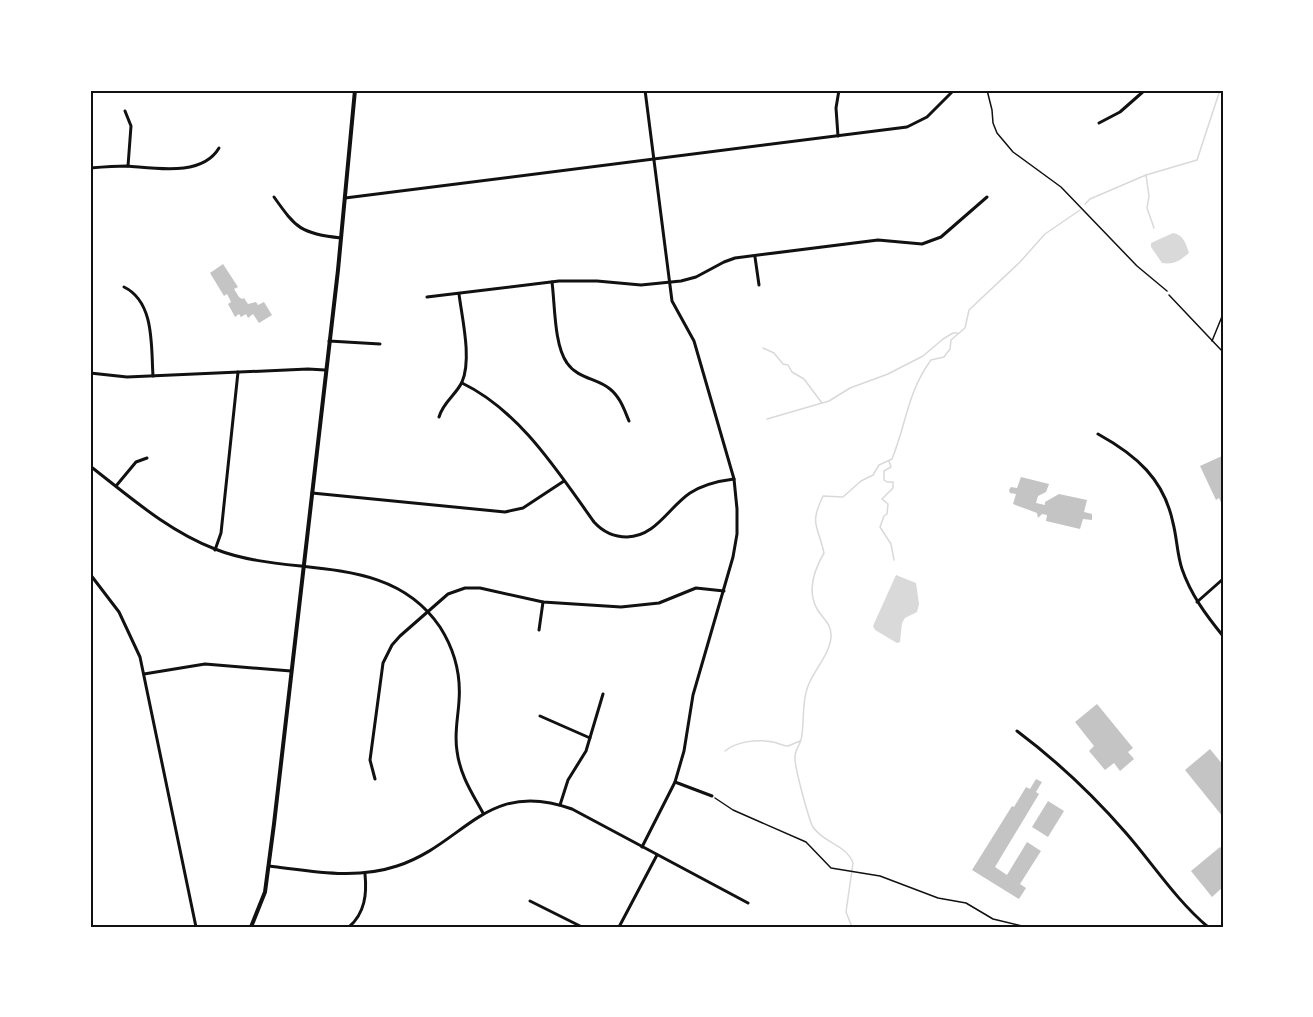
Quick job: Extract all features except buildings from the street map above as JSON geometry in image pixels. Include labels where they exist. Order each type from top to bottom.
[{"type":"street","points":[[251,927],[260,907],[269,866],[341,237],[355,90]]},
{"type":"street","points":[[642,847],[675,782],[684,751],[693,695],[724,591],[733,557],[736,534],[734,478],[694,341],[674,307],[645,90]]},
{"type":"street","points":[[838,136],[836,108],[839,90]]},
{"type":"street","points":[[345,198],[907,127],[927,117],[954,90]]},
{"type":"street","points":[[1099,123],[1120,112],[1145,90]]},
{"type":"street","points":[[125,111],[131,126],[128,166]]},
{"type":"street","points":[[90,168],[128,166],[166,170],[185,168],[208,160],[219,148]]},
{"type":"street","points":[[274,196],[287,215],[300,228],[317,235],[341,237]]},
{"type":"street","points":[[427,297],[581,280],[641,285],[696,277],[724,261],[755,256],[878,240],[922,244],[941,237],[987,197]]},
{"type":"street","points":[[755,256],[759,285]]},
{"type":"street","points":[[552,282],[559,339],[564,357],[579,375],[603,384],[613,392],[622,403],[629,421]]},
{"type":"street","points":[[124,287],[140,299],[148,318],[153,376]]},
{"type":"street","points":[[439,417],[444,405],[462,382],[466,368],[459,294]]},
{"type":"street","points":[[329,341],[380,344]]},
{"type":"street","points":[[90,373],[112,377],[301,369],[326,370]]},
{"type":"street","points":[[215,550],[221,533],[238,372]]},
{"type":"street","points":[[462,382],[489,399],[528,436],[599,528],[614,535],[632,537],[647,532],[681,500],[700,487],[734,478]]},
{"type":"street","points":[[1098,434],[1139,461],[1160,486],[1170,511],[1183,571],[1197,602],[1223,636]]},
{"type":"street","points":[[116,486],[136,462],[147,458]]},
{"type":"street","points":[[90,466],[166,525],[215,550],[244,559],[351,572],[375,578],[405,593],[427,612],[445,637],[454,659],[459,686],[456,735],[459,762],[467,785],[483,813]]},
{"type":"street","points":[[311,493],[505,512],[524,508],[564,481]]},
{"type":"street","points":[[90,574],[110,598],[128,627],[140,657],[196,927]]},
{"type":"street","points":[[1197,602],[1223,579]]},
{"type":"street","points":[[375,779],[370,760],[383,663],[392,645],[448,594],[465,588],[480,588],[543,602],[634,607],[660,603],[696,588],[724,591]]},
{"type":"street","points":[[539,630],[543,602]]},
{"type":"street","points":[[144,674],[205,664],[291,671]]},
{"type":"street","points":[[560,805],[563,791],[586,752],[603,694]]},
{"type":"street","points":[[540,716],[590,738]]},
{"type":"street","points":[[1017,731],[1059,764],[1111,816],[1188,908],[1208,927]]},
{"type":"street","points":[[675,782],[712,796]]},
{"type":"street","points":[[269,866],[341,874],[365,874],[415,860],[483,813],[500,806],[524,801],[548,802],[560,805],[747,903]]},
{"type":"street","points":[[619,927],[657,855]]},
{"type":"street","points":[[349,927],[356,921],[364,905],[367,890],[365,874]]},
{"type":"street","points":[[530,901],[582,927]]},
{"type":"lane","points":[[1168,295],[1223,352]]},
{"type":"lane","points":[[1212,342],[1223,314]]},
{"type":"path","points":[[987,90],[997,133],[1012,152],[1061,187],[1137,266],[1166,290],[1168,295]]},
{"type":"path","points":[[712,796],[733,810],[806,842],[828,866],[835,869],[880,876],[938,898],[966,903],[987,916],[1026,927]]},
{"type":"shaded area","points":[[1173,233],[1186,243],[1189,253],[1174,263],[1162,263],[1151,247],[1151,243]]},
{"type":"shaded area","points":[[896,575],[916,583],[919,604],[917,612],[905,618],[902,623],[900,642],[897,643],[875,630],[873,626]]},
{"type":"waterway","points":[[1085,204],[1090,199],[1146,175],[1197,160],[1220,90]]},
{"type":"waterway","points":[[1146,175],[1149,196],[1147,208],[1154,228]]},
{"type":"waterway","points":[[852,927],[846,912],[853,863],[840,847],[822,837],[813,827],[795,762],[801,740],[806,692],[828,650],[831,637],[829,625],[817,609],[812,595],[815,573],[824,553],[816,525],[816,513],[823,496],[843,497],[861,481],[873,475],[879,465],[892,459],[912,396],[931,360],[944,357],[950,349],[951,340],[965,328],[969,310],[1020,262],[1045,234],[1080,210]]},
{"type":"waterway","points":[[767,419],[829,401],[850,388],[888,374],[923,356],[943,339],[953,333],[958,333]]},
{"type":"waterway","points":[[763,348],[774,353],[783,364],[788,365],[792,372],[804,379],[822,403]]},
{"type":"waterway","points":[[889,461],[891,467],[884,471],[884,480],[893,482],[893,488],[882,499],[888,504],[887,514],[880,527],[891,544],[894,560]]},
{"type":"waterway","points":[[725,751],[735,745],[754,741],[775,742],[784,746],[800,741]]}]
